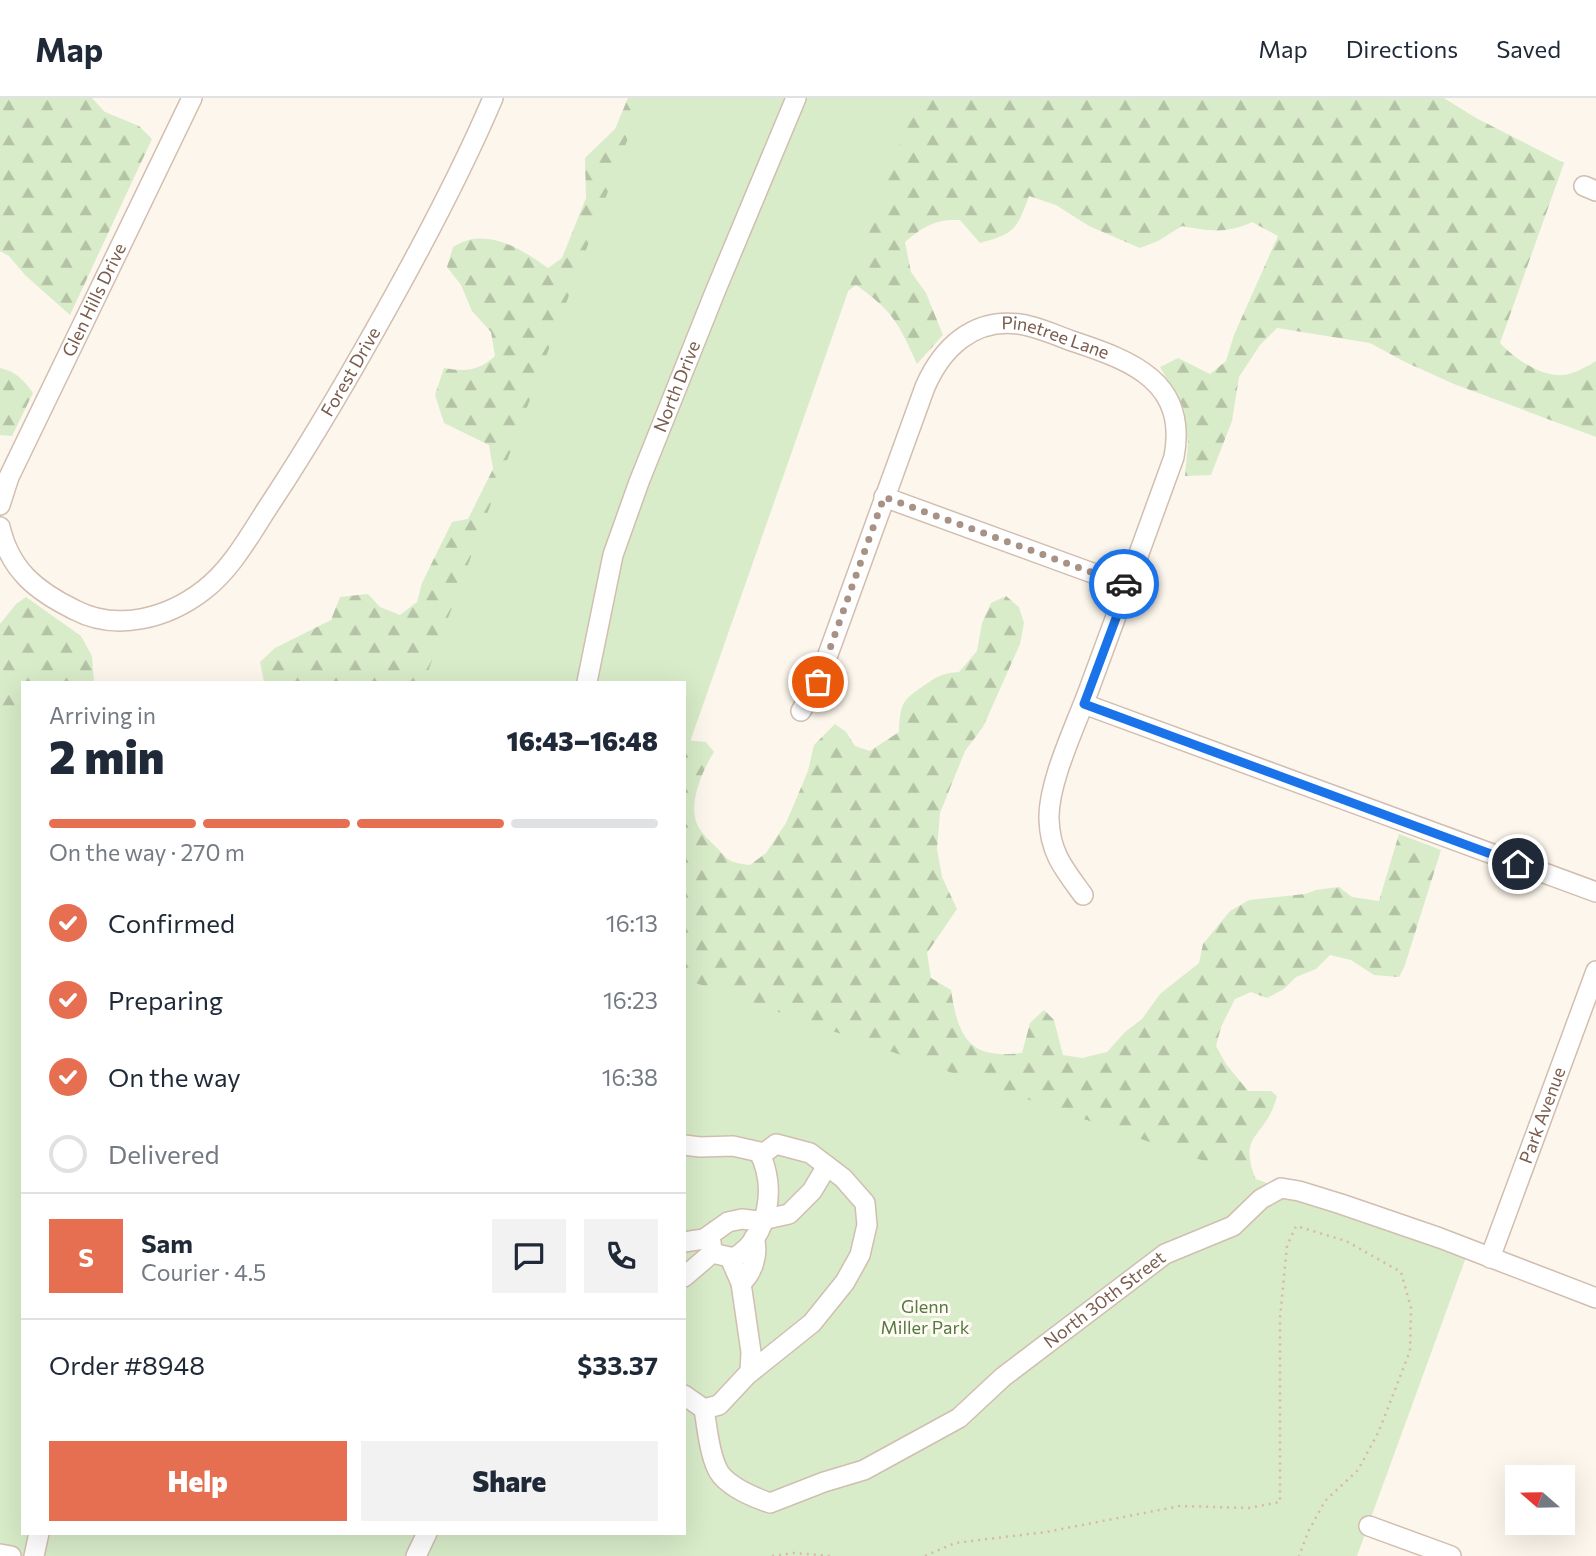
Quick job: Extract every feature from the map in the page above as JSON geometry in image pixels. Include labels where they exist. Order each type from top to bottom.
[{"type":"street","name":"Glen Hills Drive","points":[[0,505],[1,496],[15,465],[192,98]]},
{"type":"street","name":"Forest Drive","points":[[0,527],[13,564],[34,585],[78,612],[110,620],[143,619],[167,612],[192,599],[216,579],[301,458],[414,261],[469,153],[493,98]]},
{"type":"street","name":"North Drive","points":[[587,681],[613,555],[639,482],[796,98]]},
{"type":"street","name":"Pinetree Lane","points":[[884,497],[925,387],[939,359],[957,341],[974,330],[994,324],[1016,323],[1060,337],[1134,364],[1147,374],[1167,397],[1177,445],[1128,586]]},
{"type":"street","points":[[801,711],[818,682],[884,497],[1128,586],[1051,798],[1049,819],[1054,854],[1083,895]]},
{"type":"street","points":[[1084,704],[1596,892]]},
{"type":"street","name":"Park Avenue","points":[[1490,1258],[1596,971]]},
{"type":"street","points":[[686,1396],[704,1409],[719,1405],[750,1372],[812,1323],[845,1282],[860,1255],[867,1225],[865,1203],[843,1178],[810,1153],[776,1144],[764,1153],[733,1146],[690,1148]]},
{"type":"street","points":[[686,1242],[704,1239],[734,1258],[744,1252],[765,1220],[769,1185],[759,1152]]},
{"type":"street","points":[[686,1275],[717,1248],[728,1222],[742,1219],[765,1220],[789,1213],[812,1191],[827,1166]]},
{"type":"street","name":"North 30th Street","points":[[704,1409],[710,1445],[720,1474],[746,1494],[770,1503],[864,1470],[959,1418],[1003,1377],[1165,1254],[1233,1226],[1261,1199],[1281,1188],[1341,1204],[1440,1238],[1596,1298]]},
{"type":"street","points":[[741,1283],[747,1278],[756,1255],[754,1238]]},
{"type":"street","points":[[717,1248],[741,1283],[751,1352],[750,1372]]},
{"type":"street","points":[[1369,1526],[1451,1556]]},
{"type":"street","points":[[34,1556],[39,1535]]},
{"type":"street","points":[[0,1554],[12,1556]]},
{"type":"path","points":[[925,1556],[955,1543],[1058,1530],[1180,1506],[1249,1508],[1280,1502],[1280,1318],[1287,1245],[1296,1226],[1346,1241],[1401,1272],[1411,1308],[1410,1351],[1379,1431],[1358,1470],[1325,1501],[1308,1532],[1299,1556]]},
{"type":"path","points":[[772,1556],[794,1553],[831,1556]]},
{"type":"green space","points":[[0,98],[92,98],[105,112],[139,126],[152,139],[70,315],[25,275],[9,256],[0,251]]},
{"type":"green space","points":[[628,98],[786,98],[579,681],[264,681],[260,662],[275,648],[331,620],[340,597],[368,594],[380,607],[400,615],[417,602],[422,583],[452,522],[468,519],[493,469],[489,445],[444,423],[435,395],[444,368],[471,369],[483,365],[495,356],[491,332],[472,311],[461,285],[447,267],[453,247],[465,241],[490,239],[526,253],[548,268],[562,258],[586,198],[585,158],[615,129]]},
{"type":"green space","points":[[643,98],[916,98],[686,753],[686,681],[424,681]]},
{"type":"green space","points":[[805,98],[1444,98],[1476,118],[1564,163],[1500,343],[1529,366],[1555,375],[1572,373],[1596,361],[1596,437],[1454,384],[1370,343],[1277,328],[1260,345],[1239,377],[1232,421],[1211,475],[1185,476],[1188,443],[1184,409],[1160,367],[1178,358],[1210,374],[1226,361],[1234,335],[1278,236],[1252,222],[1218,230],[1182,226],[1158,241],[1140,248],[1089,226],[1056,205],[1029,196],[1021,216],[1008,233],[980,243],[960,220],[930,225],[918,232],[905,242],[911,272],[926,293],[943,335],[917,364],[894,319],[869,294],[856,285],[836,300],[684,681]]},
{"type":"green space","points":[[0,368],[19,377],[33,393],[12,436],[0,435]]},
{"type":"green space","points":[[1006,596],[1019,607],[1024,623],[1020,644],[983,727],[965,751],[940,813],[937,849],[942,877],[957,909],[927,953],[931,978],[951,990],[958,1021],[969,1042],[990,1053],[1022,1053],[1030,1023],[1044,1010],[1054,1020],[1063,1055],[1082,1058],[1107,1052],[1125,1032],[1142,1019],[1160,994],[1199,963],[1203,944],[1230,911],[1249,900],[1339,887],[1352,897],[1379,901],[1399,834],[1441,850],[1405,965],[1399,977],[1374,975],[1351,960],[1330,955],[1316,969],[1296,977],[1284,989],[1267,998],[1251,992],[1235,999],[1221,1027],[1216,1046],[1226,1064],[1248,1091],[1271,1091],[1277,1096],[1272,1111],[1251,1146],[1252,1169],[1259,1187],[686,1369],[686,740],[706,742],[714,752],[701,777],[694,806],[699,827],[729,860],[750,865],[766,853],[786,823],[808,771],[814,745],[835,724],[846,732],[855,746],[870,751],[899,732],[904,702],[939,676],[959,672],[977,651],[982,623],[991,603]]},
{"type":"green space","points":[[26,597],[81,636],[92,656],[94,681],[21,681],[21,1354],[0,1360],[0,624],[16,604]]},
{"type":"green space","name":"Glenn Miller Park","points":[[0,719],[21,727],[21,1535],[686,1535],[686,980],[1281,1188],[1469,1249],[1357,1556],[0,1556]]},
{"type":"way so far","points":[[818,682],[884,497],[1124,584]]},
{"type":"route","points":[[1124,584],[1128,586],[1084,704],[1518,864]]}]
